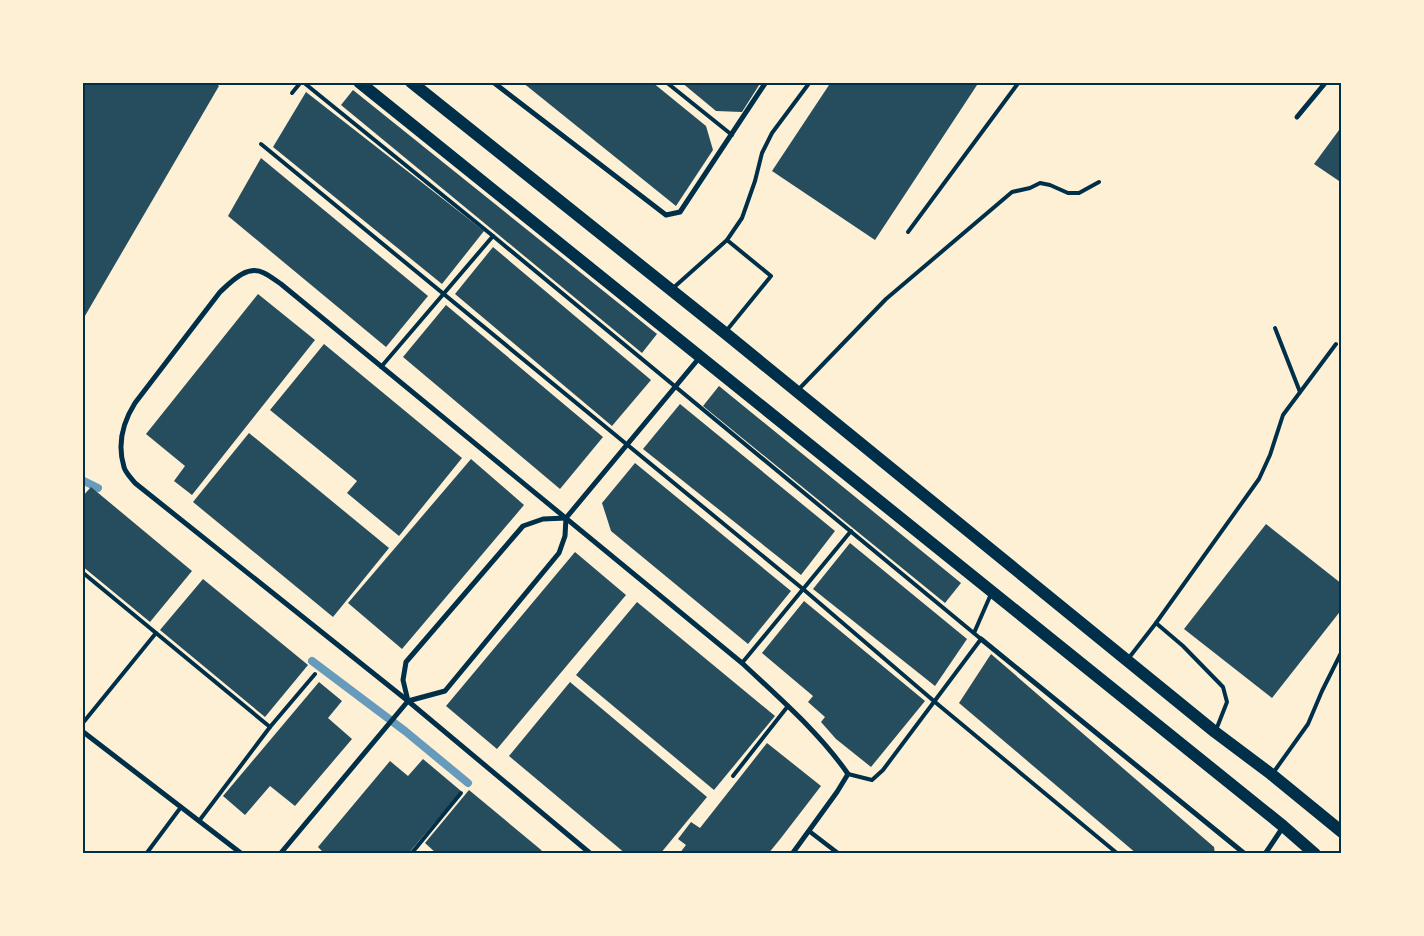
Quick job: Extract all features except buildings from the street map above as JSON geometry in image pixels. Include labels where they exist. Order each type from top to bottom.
[{"type":"main road","points":[[359,82],[700,356],[991,594],[1283,826],[1315,854]]},
{"type":"main road","points":[[410,82],[725,332],[1127,661],[1342,832]]},
{"type":"street","points":[[493,82],[666,215],[680,212],[766,82]]},
{"type":"street","points":[[1297,118],[1326,82]]},
{"type":"street","points":[[591,854],[408,701],[135,483],[124,468],[122,434],[126,418],[220,292],[235,278],[250,270],[262,272],[281,284],[742,663],[788,706],[836,758],[848,774],[792,854]]},
{"type":"street","points":[[280,854],[408,701],[445,691],[560,553],[565,536],[566,518],[700,356]]},
{"type":"street","points":[[408,701],[403,680],[406,662],[419,646],[524,526],[543,519],[566,518]]},
{"type":"street","points":[[981,639],[1245,854]]},
{"type":"street","points":[[82,732],[242,854]]},
{"type":"street","points":[[1265,854],[1283,826]]},
{"type":"street","points":[[809,831],[839,854]]},
{"type":"lane","points":[[292,93],[302,82],[493,236],[981,639],[884,770],[872,780],[848,774]]},
{"type":"lane","points":[[666,82],[732,135]]},
{"type":"lane","points":[[670,290],[727,240],[742,218],[756,181],[762,153],[772,133],[810,82]]},
{"type":"lane","points":[[908,232],[1019,82]]},
{"type":"lane","points":[[261,144],[803,589],[1118,854]]},
{"type":"lane","points":[[797,391],[886,299],[1012,192],[1030,188],[1040,183],[1068,193],[1079,193],[1099,182]]},
{"type":"lane","points":[[381,367],[493,236]]},
{"type":"lane","points":[[725,332],[771,276],[727,240]]},
{"type":"lane","points":[[1275,328],[1300,392]]},
{"type":"lane","points":[[1127,661],[1260,479],[1283,414],[1336,344]]},
{"type":"lane","points":[[742,663],[851,531]]},
{"type":"lane","points":[[82,572],[270,727]]},
{"type":"lane","points":[[974,633],[991,594]]},
{"type":"lane","points":[[1156,623],[1183,646],[1223,687],[1227,702],[1215,732]]},
{"type":"lane","points":[[1271,774],[1308,724],[1341,653],[1342,626]]},
{"type":"lane","points":[[82,724],[156,633]]},
{"type":"lane","points":[[200,821],[270,727],[315,674]]},
{"type":"lane","points":[[733,776],[788,706]]},
{"type":"lane","points":[[411,854],[461,793]]},
{"type":"lane","points":[[146,854],[181,807]]},
{"type":"waterway","points":[[82,480],[98,488]]},
{"type":"waterway","points":[[312,661],[405,731],[468,783]]}]
